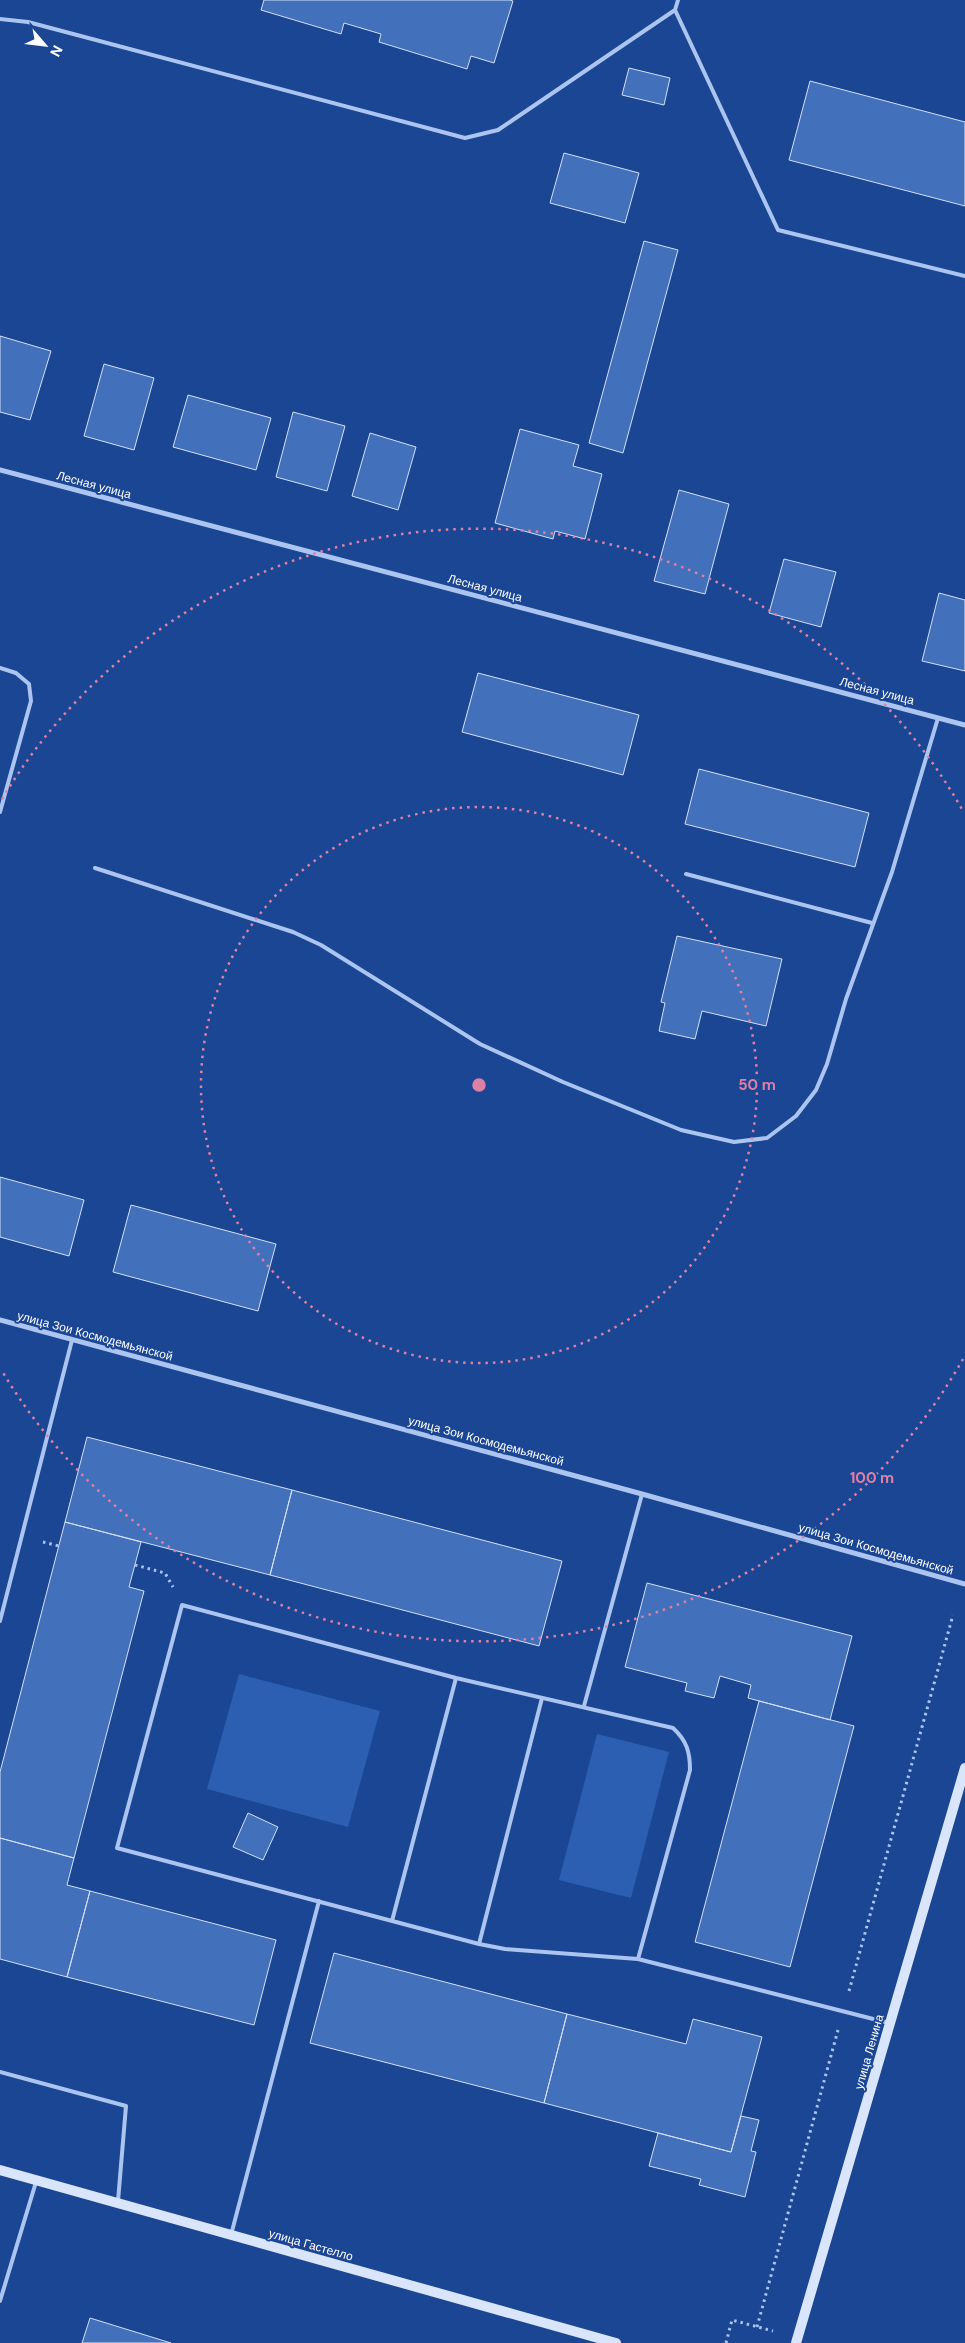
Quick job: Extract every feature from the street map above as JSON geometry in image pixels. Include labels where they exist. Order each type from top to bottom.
[{"type":"main road","name":"улица Ленина","points":[[796,2343],[965,1768]]},
{"type":"main road","name":"улица Гастелло","points":[[0,2170],[616,2343]]},
{"type":"street","name":"Лесная улица","points":[[0,470],[965,726]]},
{"type":"street","name":"улица Зои Космодемьянской","points":[[0,1320],[642,1494],[965,1584]]},
{"type":"lane","points":[[0,19],[28,22],[465,138],[498,130],[675,10],[678,0]]},
{"type":"lane","points":[[675,10],[778,230],[965,276]]},
{"type":"lane","points":[[0,668],[16,673],[29,684],[31,701],[0,812]]},
{"type":"lane","points":[[95,868],[293,932],[321,945],[480,1044],[563,1082],[681,1130],[734,1142],[767,1138],[796,1116],[816,1090],[827,1064],[872,923],[892,872],[938,718]]},
{"type":"lane","points":[[686,874],[872,923]]},
{"type":"lane","points":[[0,1621],[72,1340]]},
{"type":"lane","points":[[584,1706],[642,1494]]},
{"type":"lane","points":[[638,1959],[690,1770],[690,1754],[683,1738],[673,1728],[456,1678],[182,1605],[117,1848],[479,1944],[505,1949],[638,1959],[891,2024]]},
{"type":"lane","points":[[392,1921],[456,1678]]},
{"type":"lane","points":[[479,1944],[542,1698]]},
{"type":"lane","points":[[231,2235],[320,1901]]},
{"type":"lane","points":[[0,2072],[126,2106],[118,2203]]},
{"type":"lane","points":[[0,2301],[37,2180]]},
{"type":"path","points":[[135,1565],[165,1573],[182,1605]]},
{"type":"path","points":[[757,2327],[953,1615]]},
{"type":"path","points":[[726,2343],[732,2320]]},
{"type":"shaded area","points":[[239,1674],[380,1711],[348,1827],[207,1789]]},
{"type":"shaded area","points":[[597,1734],[669,1752],[631,1898],[559,1880]]},
{"type":"building","points":[[264,0],[513,1],[494,63],[471,56],[467,69],[379,42],[381,34],[344,23],[341,34],[261,10]]},
{"type":"building","points":[[629,68],[670,78],[664,105],[622,95]]},
{"type":"building","points":[[810,81],[965,122],[965,206],[789,160]]},
{"type":"building","points":[[564,153],[639,173],[625,223],[550,203]]},
{"type":"building","points":[[644,241],[678,250],[623,453],[589,443]]},
{"type":"building","points":[[0,336],[51,351],[30,420],[0,412]]},
{"type":"building","points":[[104,364],[154,378],[134,450],[84,436]]},
{"type":"building","points":[[188,395],[271,418],[256,470],[173,447]]},
{"type":"building","points":[[293,412],[345,426],[327,491],[276,477]]},
{"type":"building","points":[[520,429],[579,445],[573,466],[602,474],[585,539],[555,531],[553,539],[495,523]]},
{"type":"building","points":[[370,433],[416,447],[398,510],[352,496]]},
{"type":"building","points":[[679,490],[729,504],[705,594],[654,581]]},
{"type":"building","points":[[784,559],[836,572],[821,627],[769,613]]},
{"type":"building","points":[[939,593],[965,600],[965,671],[922,661]]},
{"type":"building","points":[[478,673],[639,715],[623,775],[462,732]]},
{"type":"building","points":[[699,769],[869,813],[855,867],[685,824]]},
{"type":"building","points":[[677,936],[782,959],[766,1026],[702,1011],[695,1039],[659,1031],[665,1003],[661,1002]]},
{"type":"building","points":[[0,1177],[84,1200],[69,1256],[0,1237]]},
{"type":"building","points":[[131,1205],[276,1244],[258,1311],[113,1272]]},
{"type":"building","points":[[87,1437],[292,1490],[270,1575],[65,1522]]},
{"type":"building","points":[[292,1490],[562,1561],[539,1646],[270,1575]]},
{"type":"building","points":[[65,1522],[141,1542],[129,1587],[144,1591],[74,1858],[0,1838],[0,1772]]},
{"type":"building","points":[[647,1583],[852,1636],[830,1720],[748,1698],[751,1685],[720,1676],[714,1698],[685,1691],[687,1683],[625,1667]]},
{"type":"building","points":[[759,1701],[854,1726],[790,1967],[695,1942]]},
{"type":"building","points":[[248,1813],[278,1827],[263,1860],[233,1847]]},
{"type":"building","points":[[0,1838],[74,1858],[67,1885],[90,1891],[67,1977],[0,1959]]},
{"type":"building","points":[[90,1891],[276,1940],[254,2025],[67,1977]]},
{"type":"building","points":[[334,1953],[567,2014],[544,2103],[310,2043]]},
{"type":"building","points":[[567,2014],[686,2044],[693,2019],[762,2037],[731,2152],[544,2103]]},
{"type":"building","points":[[741,2116],[759,2120],[751,2151],[756,2152],[745,2197],[699,2185],[701,2179],[649,2166],[658,2133],[731,2152]]},
{"type":"building","points":[[90,2318],[171,2343],[82,2343]]}]
